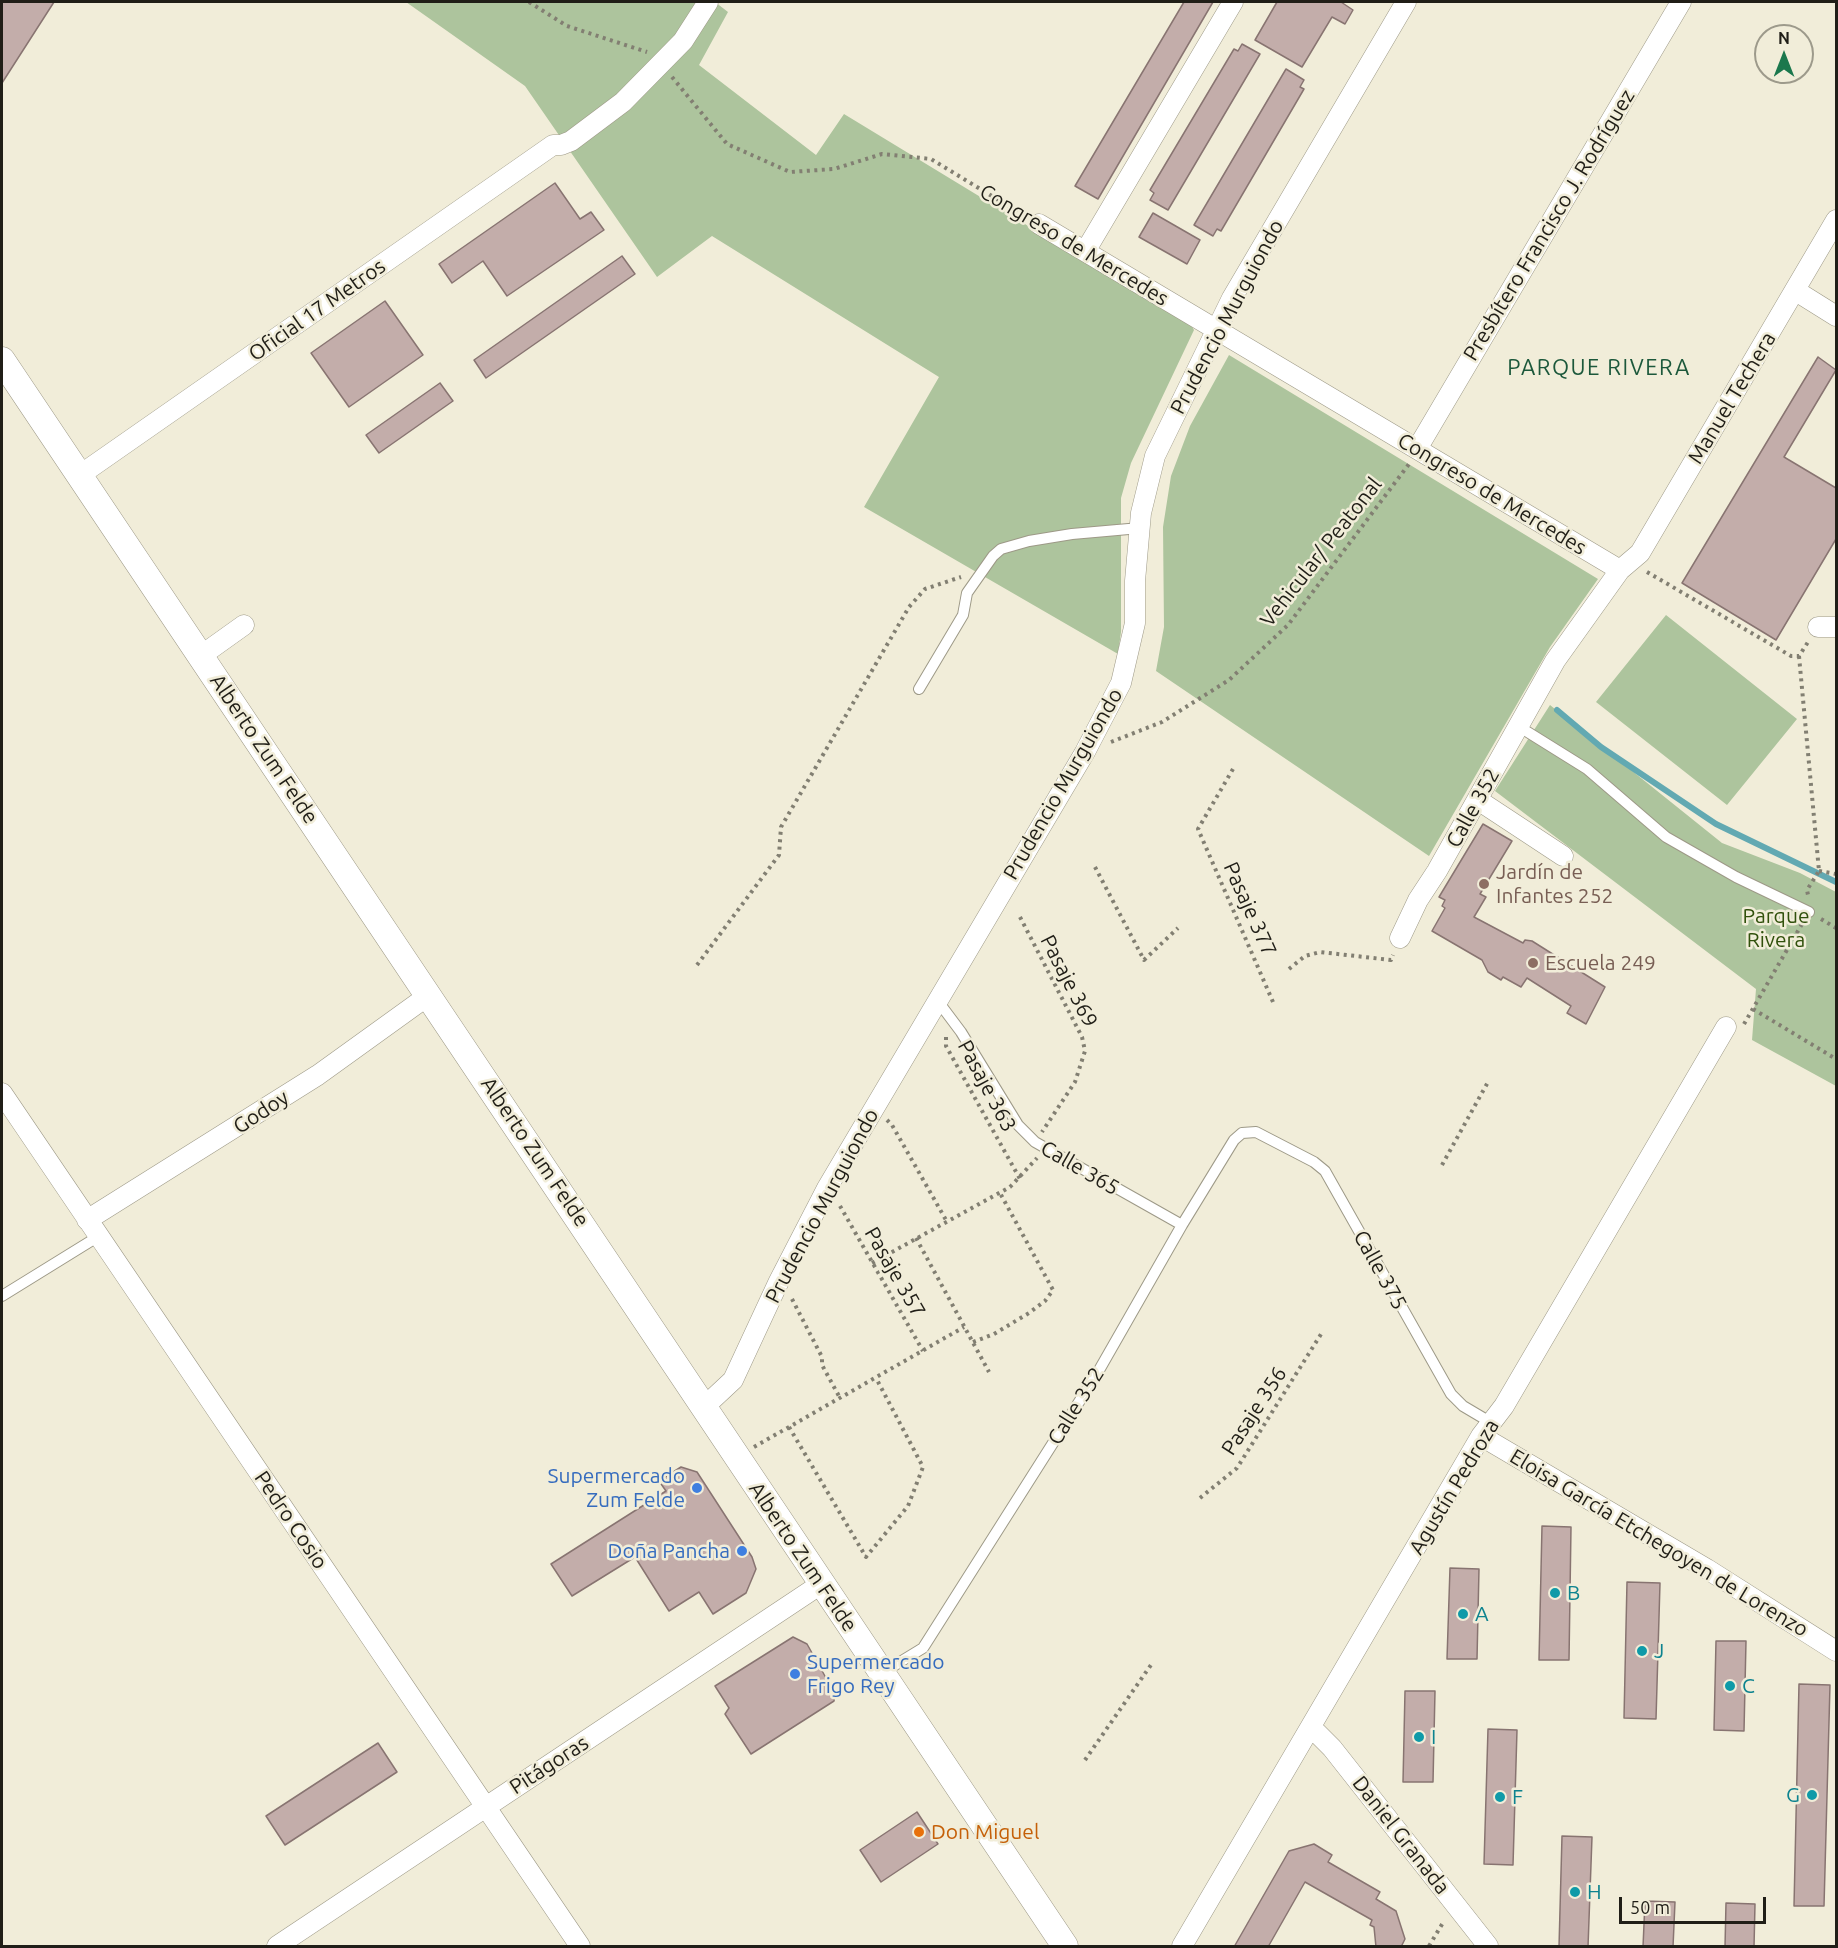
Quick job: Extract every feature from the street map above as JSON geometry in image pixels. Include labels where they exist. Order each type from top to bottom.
[{"type":"street","name":"Oficial 17 Metros","points":[[80,475],[554,145],[571,141],[623,102],[664,57],[683,41],[708,2]]},
{"type":"street","points":[[1086,250],[1233,2]]},
{"type":"street","name":"Prudencio Murguiondo","points":[[703,1408],[734,1380],[779,1281],[827,1188],[1085,752],[1121,683],[1135,623],[1135,580],[1140,528],[1155,456],[1232,298],[1406,2]]},
{"type":"street","name":"Presbítero Francisco J. Rodríguez","points":[[1416,449],[1681,2]]},
{"type":"street","name":"Manuel Techera","points":[[1620,570],[1640,553],[1836,220]]},
{"type":"street","name":"Congreso de Mercedes","points":[[1039,224],[1620,570]]},
{"type":"street","points":[[1796,291],[1836,316]]},
{"type":"street","name":"Alberto Zum Felde","points":[[2,360],[202,655],[1065,1947]]},
{"type":"street","name":"Calle 352","points":[[1400,938],[1418,900],[1478,800],[1555,661],[1620,570]]},
{"type":"street","points":[[202,655],[244,625]]},
{"type":"street","points":[[1478,800],[1563,856]]},
{"type":"street","name":"Godoy","points":[[93,1228],[318,1075],[429,994]]},
{"type":"street","name":"Agustín Pedroza","points":[[1182,1947],[1486,1429],[1504,1406],[1726,1028]]},
{"type":"street","name":"Pedro Cosio","points":[[2,1093],[580,1947]]},
{"type":"street","name":"Eloisa García Etchegoyen de Lorenzo","points":[[1486,1429],[1836,1651]]},
{"type":"street","name":"Pitágoras","points":[[277,1947],[485,1806],[821,1584]]},
{"type":"street","name":"Daniel Granada","points":[[1311,1727],[1332,1748],[1488,1947]]},
{"type":"lane","points":[[919,689],[959,623],[968,593],[993,556],[1010,545],[1072,534],[1140,528]]},
{"type":"lane","points":[[1518,726],[1587,769],[1666,837],[1736,877],[1809,912]]},
{"type":"lane","name":"Calle 365","points":[[937,1000],[961,1032],[1018,1125],[1039,1145],[1182,1225]]},
{"type":"lane","name":"Calle 375","points":[[1256,1132],[1314,1162],[1324,1171],[1452,1394],[1486,1429]]},
{"type":"lane","name":"Calle 352","points":[[882,1673],[922,1648],[1098,1372],[1182,1225],[1234,1140],[1242,1133],[1256,1132]]},
{"type":"lane","points":[[2,1296],[93,1228]]},
{"type":"path","points":[[529,2],[567,26],[664,57]]},
{"type":"path","name":"Congreso de Mercedes","points":[[664,57],[675,83],[727,144],[790,171],[834,169],[882,154],[931,159],[1039,224]]},
{"type":"path","name":"Vehicular/ Peatonal","points":[[1085,752],[1162,722],[1229,680],[1288,625],[1408,465],[1416,449]]},
{"type":"path","points":[[697,965],[779,855],[780,827],[909,607],[925,589],[968,575],[977,579]]},
{"type":"path","points":[[1654,576],[1791,656],[1798,656],[1827,627]]},
{"type":"path","points":[[1798,656],[1819,872],[1811,884]]},
{"type":"path","name":"Pasaje 377","points":[[1233,769],[1198,829],[1273,1002]]},
{"type":"path","points":[[1095,867],[1144,960],[1178,928]]},
{"type":"path","points":[[1819,872],[1836,874]]},
{"type":"path","points":[[1726,1028],[1743,1025],[1809,912]]},
{"type":"path","name":"Pasaje 369","points":[[1020,917],[1082,1037],[1085,1051],[1075,1082],[1039,1145]]},
{"type":"path","points":[[1289,969],[1305,956],[1320,952],[1391,960],[1400,938]]},
{"type":"path","points":[[1753,1009],[1836,1059]]},
{"type":"path","name":"Pasaje 363","points":[[946,1037],[946,1046],[1020,1179]]},
{"type":"path","points":[[1442,1165],[1488,1082]]},
{"type":"path","points":[[886,1120],[892,1125],[946,1220]]},
{"type":"path","points":[[872,1263],[946,1220],[1000,1193],[1020,1179],[1039,1145]]},
{"type":"path","points":[[973,1342],[994,1334],[1029,1313],[1045,1301],[1053,1290],[1000,1193]]},
{"type":"path","name":"Pasaje 357","points":[[841,1207],[923,1351]]},
{"type":"path","name":"Pasaje 357","points":[[916,1238],[989,1372]]},
{"type":"path","points":[[790,1297],[822,1357],[822,1365],[840,1398]]},
{"type":"path","points":[[759,1444],[964,1326]]},
{"type":"path","name":"Pasaje 356","points":[[1200,1498],[1237,1468],[1323,1331]]},
{"type":"path","points":[[789,1427],[866,1557],[908,1506],[923,1467],[876,1378]]},
{"type":"path","points":[[1085,1760],[1153,1662]]},
{"type":"path","points":[[1430,1947],[1454,1904]]},
{"type":"green space","points":[[406,2],[715,2],[728,12],[699,65],[816,155],[844,114],[1191,325],[1194,330],[1131,463],[1121,498],[1121,632],[1118,654],[864,507],[939,377],[712,236],[657,277],[525,86]]},
{"type":"green space","points":[[1229,355],[1598,579],[1550,647],[1429,856],[1156,671],[1164,627],[1163,527],[1171,476],[1190,426]]},
{"type":"green space","points":[[1666,615],[1797,719],[1727,805],[1596,702]]},
{"type":"green space","name":"Parque Rivera","points":[[1550,705],[1722,843],[1800,873],[1836,892],[1836,1086],[1752,1040],[1756,989],[1495,791]]},
{"type":"building","points":[[2,2],[54,2],[2,83]]},
{"type":"building","points":[[1184,2],[1213,2],[1098,199],[1075,186]]},
{"type":"building","points":[[1277,2],[1341,2],[1353,10],[1345,24],[1332,17],[1302,67],[1255,40]]},
{"type":"building","points":[[1242,44],[1260,54],[1168,210],[1150,200],[1154,193],[1150,190],[1234,49],[1238,51]]},
{"type":"building","points":[[1286,69],[1304,80],[1300,87],[1304,89],[1221,231],[1217,229],[1213,236],[1194,225]]},
{"type":"building","points":[[555,183],[580,219],[591,212],[604,230],[507,296],[483,261],[452,283],[439,264]]},
{"type":"building","points":[[1153,213],[1200,240],[1187,264],[1139,237]]},
{"type":"building","points":[[622,256],[635,274],[486,378],[474,360]]},
{"type":"building","points":[[385,301],[423,355],[349,407],[311,353]]},
{"type":"building","points":[[1818,357],[1836,370],[1784,457],[1836,488],[1836,539],[1776,640],[1682,583]]},
{"type":"building","points":[[440,383],[453,401],[379,453],[366,435]]},
{"type":"building","points":[[1483,824],[1512,841],[1480,894],[1486,897],[1474,917],[1523,943],[1525,940],[1532,941],[1605,987],[1586,1024],[1567,1013],[1571,1006],[1527,978],[1521,987],[1503,977],[1501,980],[1488,972],[1482,960],[1432,931],[1445,908],[1442,906],[1445,900],[1439,897]]},
{"type":"building","points":[[681,1467],[697,1472],[752,1557],[756,1569],[746,1593],[713,1614],[699,1592],[669,1611],[635,1557],[572,1596],[551,1564],[666,1491],[659,1481]]},
{"type":"building","name":"B","points":[[1542,1526],[1571,1527],[1569,1660],[1539,1660]]},
{"type":"building","name":"A","points":[[1450,1568],[1479,1569],[1477,1659],[1447,1659]]},
{"type":"building","name":"J","points":[[1627,1582],[1660,1583],[1656,1719],[1624,1718]]},
{"type":"building","points":[[793,1637],[807,1644],[835,1694],[834,1701],[751,1754],[725,1714],[729,1708],[715,1686]]},
{"type":"building","name":"C","points":[[1716,1641],[1746,1641],[1744,1731],[1714,1730]]},
{"type":"building","name":"G","points":[[1799,1684],[1830,1685],[1824,1906],[1794,1906]]},
{"type":"building","name":"I","points":[[1405,1691],[1435,1691],[1433,1782],[1403,1782]]},
{"type":"building","name":"F","points":[[1488,1729],[1517,1730],[1513,1865],[1484,1864]]},
{"type":"building","points":[[378,1743],[397,1772],[285,1845],[266,1816]]},
{"type":"building","points":[[917,1812],[938,1844],[881,1882],[860,1850]]},
{"type":"building","name":"H","points":[[1562,1836],[1592,1837],[1588,1947],[1559,1947]]},
{"type":"building","points":[[1314,1844],[1332,1855],[1328,1862],[1380,1892],[1376,1899],[1396,1911],[1405,1939],[1401,1947],[1376,1947],[1374,1927],[1370,1925],[1372,1920],[1305,1882],[1268,1947],[1234,1947],[1289,1851]]},
{"type":"building","points":[[1645,1901],[1675,1902],[1673,1947],[1643,1947]]},
{"type":"building","points":[[1726,1903],[1755,1904],[1754,1947],[1725,1947]]},
{"type":"waterway","points":[[1557,710],[1601,747],[1716,824],[1836,882]]},
{"type":"place","name":"Jardín de Infantes 252","points":[[1484,884]]},
{"type":"place","name":"Escuela 249","points":[[1533,963]]},
{"type":"place","name":"Supermercado Zum Felde","points":[[697,1488]]},
{"type":"place","name":"Doña Pancha","points":[[742,1551]]},
{"type":"place","name":"B","points":[[1555,1593]]},
{"type":"place","name":"A","points":[[1463,1614]]},
{"type":"place","name":"J","points":[[1642,1651]]},
{"type":"place","name":"Supermercado Frigo Rey","points":[[795,1674]]},
{"type":"place","name":"C","points":[[1730,1686]]},
{"type":"place","name":"I","points":[[1419,1737]]},
{"type":"place","name":"G","points":[[1812,1795]]},
{"type":"place","name":"F","points":[[1500,1797]]},
{"type":"place","name":"Don Miguel","points":[[919,1832]]},
{"type":"place","name":"H","points":[[1575,1892]]},
{"type":"district","name":"PARQUE RIVERA","points":[[1599,368]]}]
